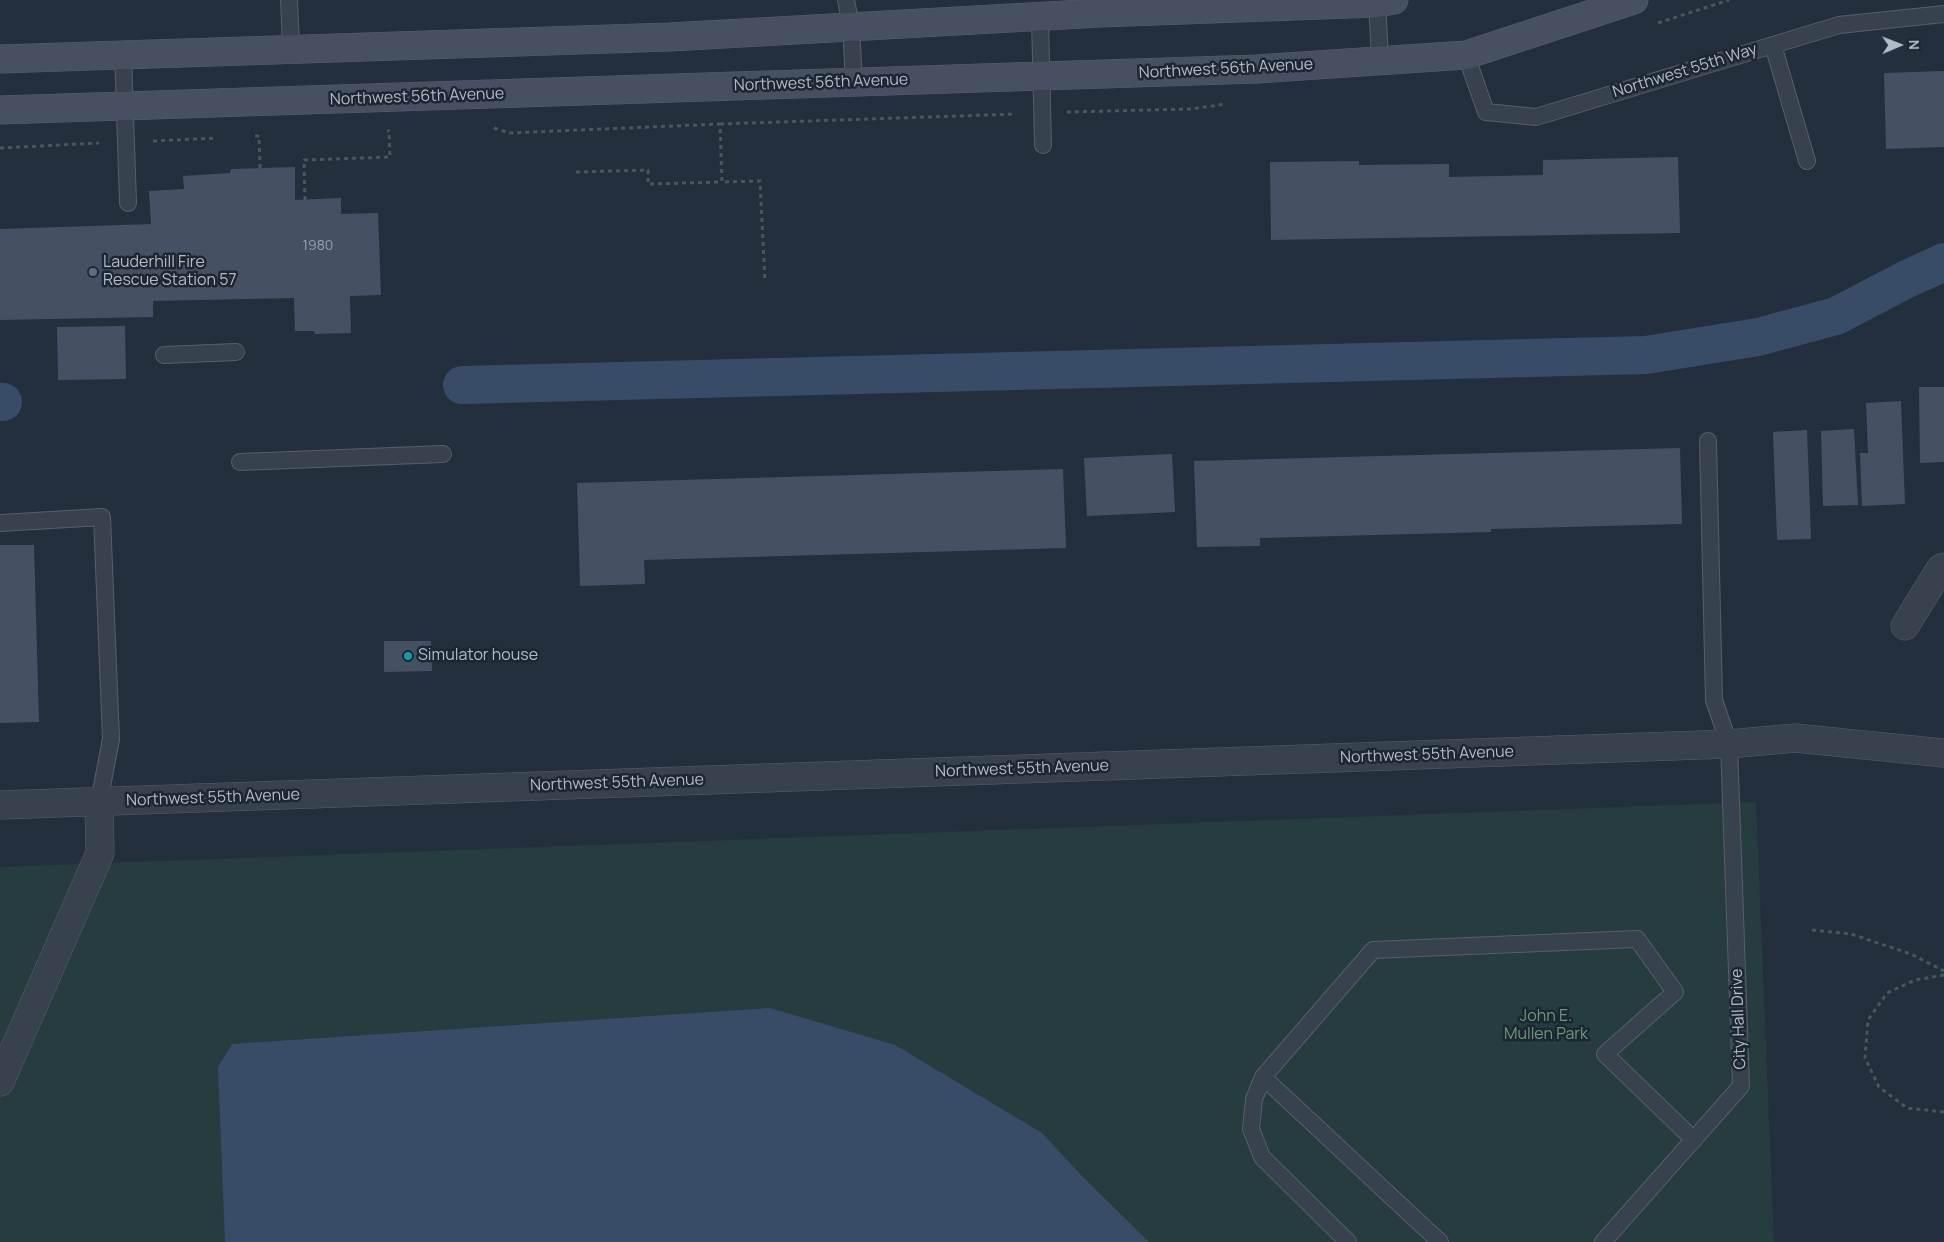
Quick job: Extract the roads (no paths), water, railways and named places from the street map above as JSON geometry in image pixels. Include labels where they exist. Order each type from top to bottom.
[{"type":"street","name":"Northwest 56th Avenue","points":[[0,110],[1257,69],[1466,55],[1634,0]]},
{"type":"street","points":[[0,59],[660,37],[1383,1]]},
{"type":"street","points":[[1905,626],[1940,570],[1944,567]]},
{"type":"street","name":"Northwest 55th Avenue","points":[[0,805],[1729,744],[1795,738],[1944,753]]},
{"type":"street","points":[[0,1082],[100,853],[99,802]]},
{"type":"lane","points":[[289,0],[291,48]]},
{"type":"lane","points":[[846,0],[851,26],[854,82]]},
{"type":"lane","points":[[1380,60],[1383,1]]},
{"type":"lane","name":"Northwest 55th Way","points":[[1466,55],[1486,112],[1536,117],[1838,25],[1944,14]]},
{"type":"lane","points":[[1040,17],[1043,145]]},
{"type":"lane","points":[[1773,44],[1807,161]]},
{"type":"lane","points":[[123,54],[128,203]]},
{"type":"lane","points":[[164,355],[236,352]]},
{"type":"lane","name":"City Hall Drive","points":[[1603,1242],[1741,1086],[1729,744],[1714,700],[1708,441]]},
{"type":"lane","points":[[240,462],[443,454]]},
{"type":"lane","points":[[0,523],[102,517],[111,738],[99,802]]},
{"type":"lane","points":[[1348,1242],[1262,1157],[1251,1128],[1254,1099],[1263,1077],[1373,950],[1637,939],[1675,992],[1605,1054],[1694,1140]]},
{"type":"lane","points":[[1263,1077],[1440,1242]]},
{"type":"water","points":[[770,1008],[895,1045],[1042,1133],[1083,1177],[1149,1242],[225,1242],[218,1067],[232,1044]]},
{"type":"waterway","points":[[462,385],[1646,355],[1758,337],[1836,316],[1944,262]]},
{"type":"place","name":"Lauderhill Fire Rescue Station 57","points":[[93,272]]},
{"type":"place","name":"Simulator house","points":[[408,656]]},
{"type":"park label","name":"John E. Mullen Park","points":[[1546,1026]]}]
